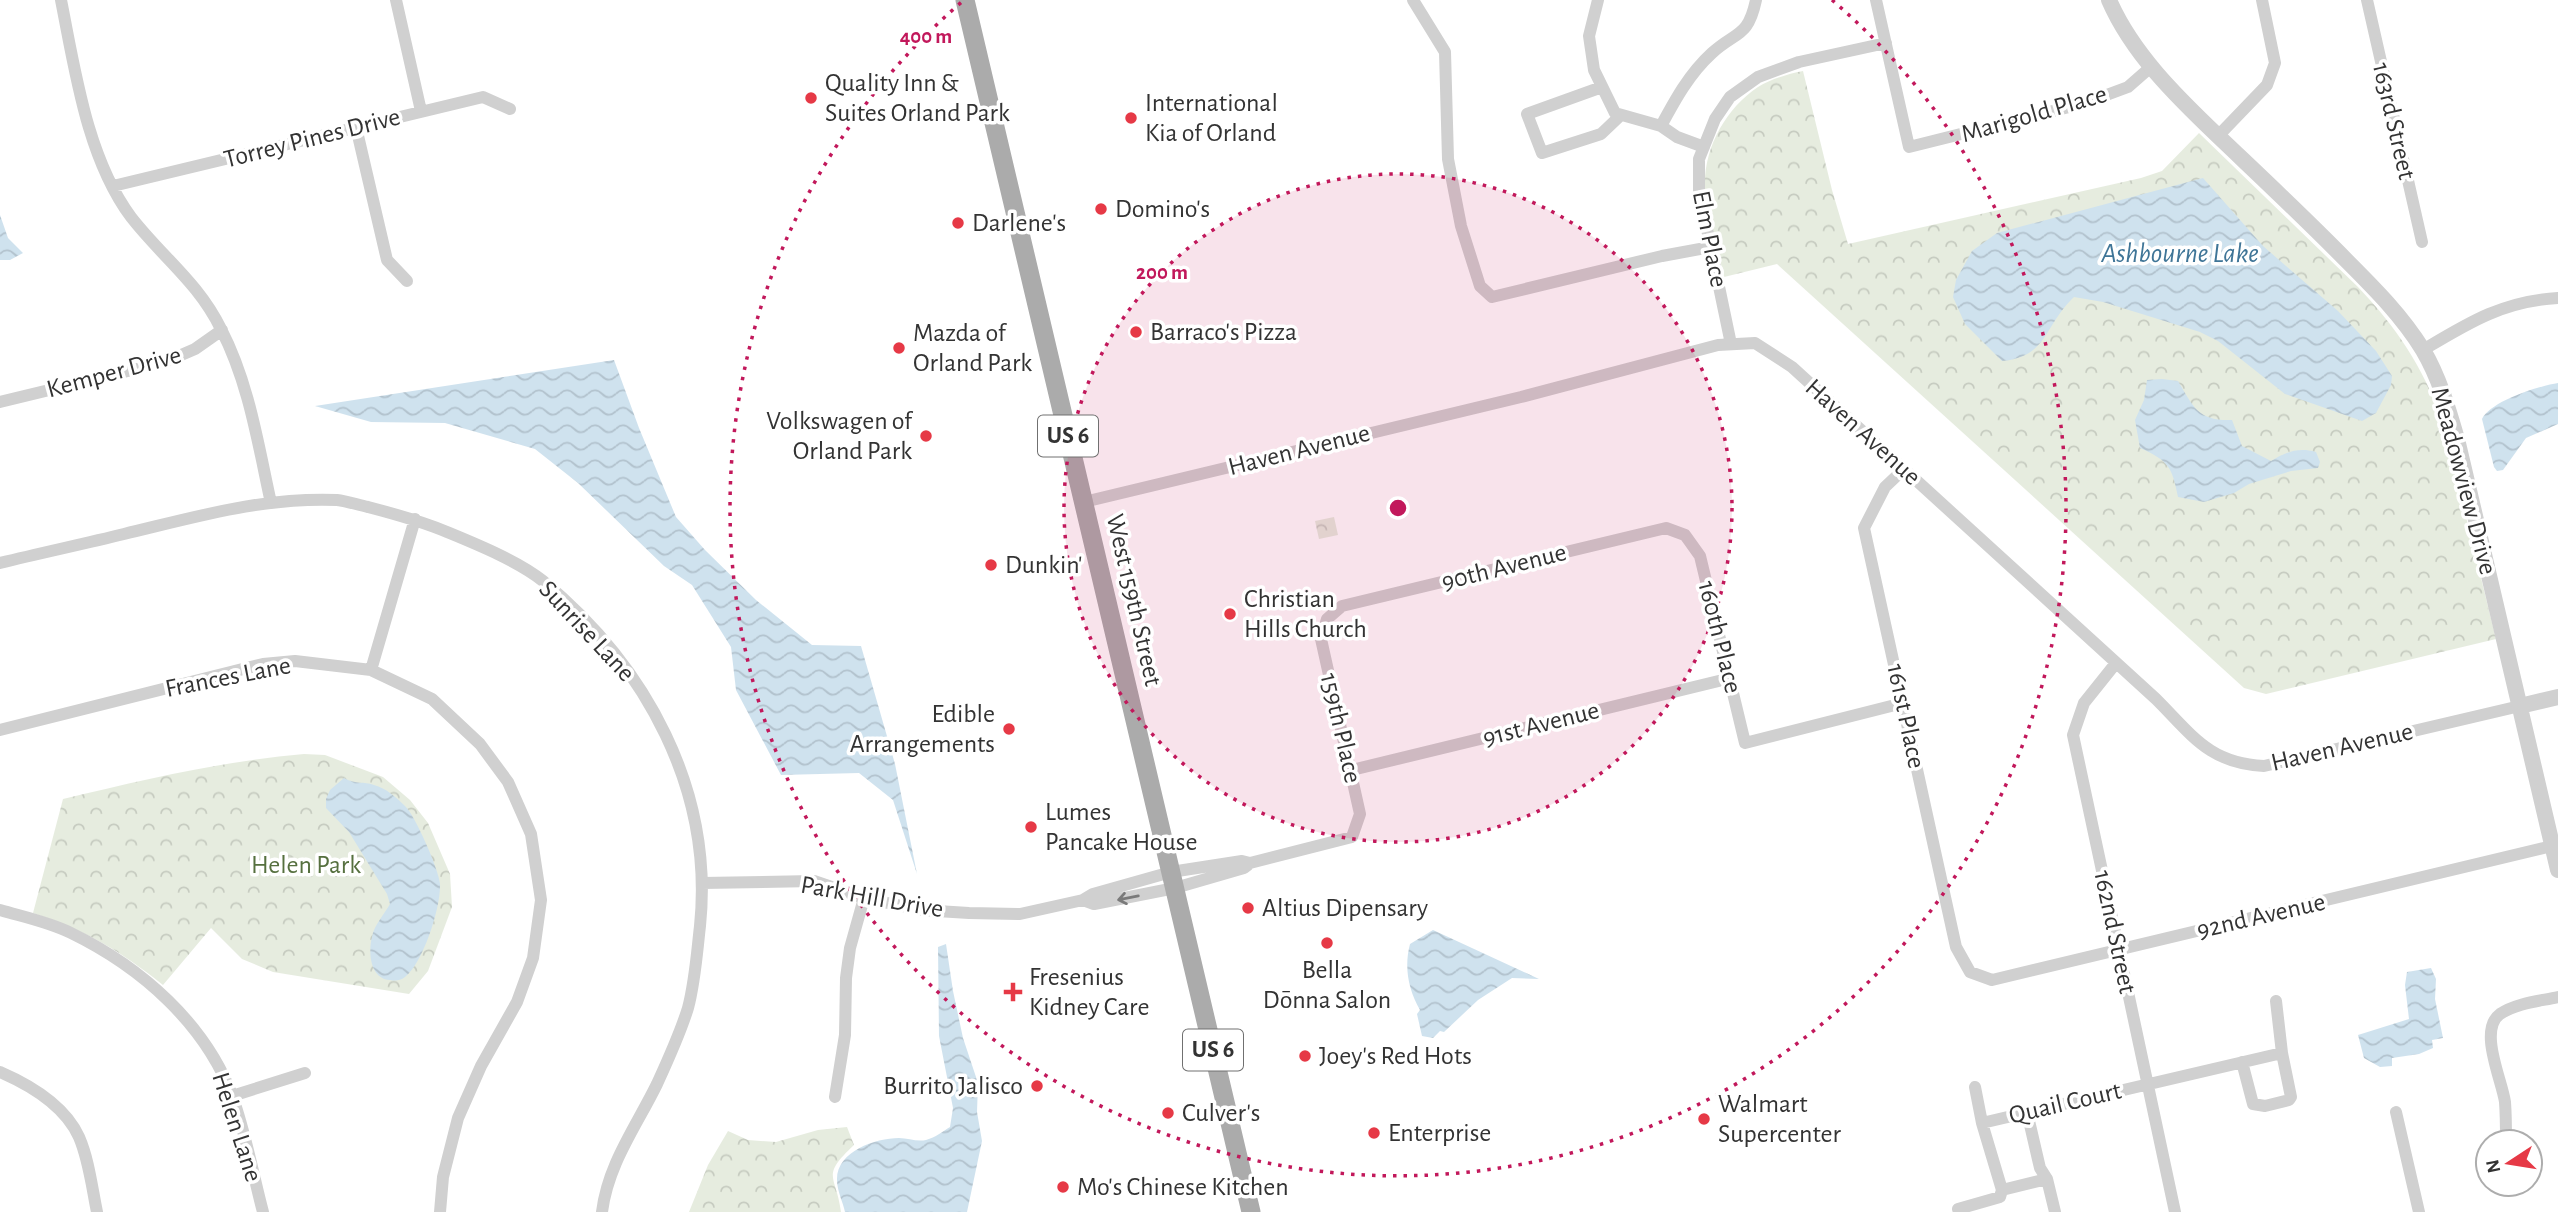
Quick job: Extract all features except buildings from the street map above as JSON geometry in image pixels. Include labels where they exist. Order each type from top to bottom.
[{"type":"main road","name":"West 159th Street","points":[[965,0],[1251,1212]]},
{"type":"street","points":[[61,0],[89,129],[113,186],[131,216],[205,298],[222,330],[242,374],[271,503]]},
{"type":"street","points":[[396,0],[421,111]]},
{"type":"street","points":[[1413,0],[1445,52],[1448,159],[1461,226],[1472,262],[1480,286],[1492,297],[1662,256],[1711,247]]},
{"type":"street","points":[[1598,0],[1589,36],[1594,70],[1615,113],[1661,126],[1704,147]]},
{"type":"street","points":[[1661,126],[1682,87],[1713,52],[1740,34],[1752,20],[1756,0]]},
{"type":"street","points":[[1876,0],[1886,43]]},
{"type":"street","name":"Meadowview Drive","points":[[2109,0],[2120,26],[2177,97],[2310,223],[2383,298],[2399,315],[2423,350],[2445,396],[2454,426],[2558,870]]},
{"type":"street","points":[[2218,136],[2267,85],[2276,63],[2262,0]]},
{"type":"street","name":"163rd Street","points":[[2367,0],[2422,242]]},
{"type":"street","name":"Elm Place","points":[[1731,344],[1699,191],[1699,159],[1714,119],[1730,97],[1758,77],[1799,62],[1886,43]]},
{"type":"street","name":"Marigold Place","points":[[1886,43],[1909,147],[2085,103],[2128,87],[2152,66]]},
{"type":"street","points":[[1602,87],[1527,114],[1542,153],[1601,134],[1621,115]]},
{"type":"street","name":"Torrey Pines Drive","points":[[113,186],[483,97],[510,109]]},
{"type":"street","points":[[356,127],[387,260],[407,281]]},
{"type":"street","points":[[2423,350],[2482,315],[2532,301],[2558,298]]},
{"type":"street","name":"Kemper Drive","points":[[0,402],[165,362],[195,349],[222,330]]},
{"type":"street","name":"Haven Avenue","points":[[1084,502],[1521,397],[1718,345],[1755,343],[1792,368],[2200,743],[2220,757],[2245,765],[2264,766],[2558,697]]},
{"type":"street","name":"161st Place","points":[[1904,469],[1885,487],[1864,528],[1956,947],[1970,972]]},
{"type":"street","name":"Sunrise Lane","points":[[0,563],[217,510],[271,503],[340,500],[415,519],[485,548],[541,580],[590,626],[633,675],[666,733],[694,814],[702,883],[700,925],[688,1006],[656,1087],[627,1136],[604,1192],[602,1212]]},
{"type":"street","points":[[371,670],[415,519]]},
{"type":"street","name":"90th Avenue","points":[[1327,619],[1342,606],[1666,528],[1685,535]]},
{"type":"street","name":"160th Place","points":[[1685,535],[1700,556],[1745,743],[1903,703]]},
{"type":"street","name":"159th Place","points":[[1173,880],[1242,861],[1250,863],[1352,837],[1360,814],[1321,639],[1327,619]]},
{"type":"street","name":"Frances Lane","points":[[0,730],[263,664],[295,661],[371,670],[432,699],[480,744],[509,782],[531,834],[541,901],[533,958],[517,1002],[481,1066],[458,1118],[443,1177],[439,1212]]},
{"type":"street","name":"162nd Street","points":[[2116,663],[2084,703],[2073,735],[2175,1212]]},
{"type":"street","name":"91st Avenue","points":[[1352,770],[1731,678]]},
{"type":"street","name":"92nd Avenue","points":[[1970,972],[1992,980],[2553,846]]},
{"type":"street","name":"Park Hill Drive","points":[[702,883],[814,881],[864,898],[921,910],[1020,914],[1083,900],[1093,894],[1173,880]]},
{"type":"street","points":[[835,1097],[845,1035],[846,978],[850,948],[864,898]]},
{"type":"street","name":"Helen Lane","points":[[0,910],[69,932],[107,952],[135,971],[165,998],[205,1041],[232,1096],[263,1212]]},
{"type":"street","points":[[2506,1128],[2505,1102],[2491,1039],[2493,1023],[2509,1010],[2558,997]]},
{"type":"street","points":[[2242,1062],[2253,1104],[2265,1106],[2289,1100],[2291,1097],[2276,1001]]},
{"type":"street","name":"Quail Court","points":[[1982,1122],[2282,1053]]},
{"type":"street","points":[[0,1072],[24,1082],[57,1108],[78,1136],[97,1212]]},
{"type":"street","points":[[232,1096],[305,1073]]},
{"type":"street","points":[[1958,1209],[2000,1197],[2002,1190],[1982,1122],[1975,1087]]},
{"type":"street","points":[[2027,1112],[2040,1168],[2047,1179],[2055,1212]]},
{"type":"street","points":[[2396,1112],[2419,1212]]},
{"type":"street","points":[[2002,1190],[2047,1179]]},
{"type":"green space","points":[[1803,71],[1848,244],[2141,178],[2162,171],[2199,133],[2358,287],[2385,317],[2417,365],[2442,419],[2496,639],[2266,694],[2244,688],[1777,264],[1724,277],[1705,188],[1705,173],[1712,144],[1727,118],[1746,96],[1768,82]]},
{"type":"green space","points":[[1334,517],[1338,535],[1319,539],[1315,521]]},
{"type":"green space","name":"Helen Park","points":[[304,754],[325,755],[383,777],[410,800],[428,823],[450,874],[452,907],[428,971],[409,994],[273,972],[242,959],[211,928],[163,985],[102,943],[33,913],[63,799],[213,766]]},
{"type":"green space","points":[[847,1127],[854,1145],[837,1164],[833,1176],[841,1212],[689,1212],[708,1165],[728,1131],[748,1140],[776,1142],[818,1130]]},
{"type":"water","name":"Ashbourne Lake","points":[[2203,178],[2263,246],[2338,311],[2376,351],[2392,376],[2391,385],[2376,413],[2362,421],[2285,394],[2218,341],[2200,332],[2103,302],[2074,297],[2037,346],[2017,358],[2002,361],[1965,324],[1953,297],[1956,280],[1972,251],[1997,233]]},
{"type":"water","points":[[0,215],[8,238],[23,253],[10,260],[0,260]]},
{"type":"water","points":[[614,360],[676,517],[756,600],[812,645],[861,646],[895,764],[917,874],[893,800],[859,773],[781,775],[736,690],[731,647],[692,585],[664,566],[578,483],[535,449],[445,423],[371,422],[315,406]]},
{"type":"water","points":[[2147,380],[2178,381],[2193,405],[2204,415],[2232,420],[2242,446],[2271,461],[2292,451],[2316,452],[2320,462],[2318,468],[2291,471],[2204,502],[2178,497],[2168,466],[2140,448],[2135,420],[2144,400]]},
{"type":"water","points":[[2558,383],[2558,424],[2526,438],[2503,470],[2497,471],[2482,419],[2487,412],[2505,400]]},
{"type":"water","points":[[344,778],[383,788],[405,806],[420,831],[439,877],[440,894],[430,934],[412,970],[399,980],[394,981],[378,975],[371,957],[373,933],[390,904],[387,894],[349,832],[326,808],[330,790]]},
{"type":"water","points":[[1433,930],[1539,979],[1512,978],[1478,1000],[1444,1032],[1440,1031],[1433,1038],[1422,1036],[1417,1014],[1420,1010],[1408,978],[1407,961],[1410,944]]},
{"type":"water","points":[[946,944],[963,1038],[978,1083],[977,1112],[982,1141],[967,1212],[845,1212],[837,1180],[838,1170],[850,1154],[869,1144],[889,1139],[926,1140],[950,1127],[953,1108],[939,1036],[938,947]]},
{"type":"water","points":[[2431,968],[2436,979],[2435,999],[2443,1038],[2432,1040],[2433,1048],[2419,1054],[2392,1058],[2392,1066],[2380,1067],[2364,1058],[2358,1035],[2409,1019],[2405,985],[2407,972]]},
{"type":"place","name":"Quality Inn & Suites Orland Park","points":[[811,98]]},
{"type":"place","name":"International Kia of Orland","points":[[1131,118]]},
{"type":"place","name":"Domino's","points":[[1101,209]]},
{"type":"place","name":"Darlene's","points":[[958,223]]},
{"type":"place","name":"Barraco's Pizza","points":[[1136,332]]},
{"type":"place","name":"Mazda of Orland Park","points":[[899,348]]},
{"type":"place","name":"Volkswagen of Orland Park","points":[[926,436]]},
{"type":"place","name":"Dunkin'","points":[[991,565]]},
{"type":"place","name":"Christian Hills Church","points":[[1230,614]]},
{"type":"place","name":"Edible Arrangements","points":[[1009,729]]},
{"type":"place","name":"Lumes Pancake House","points":[[1031,827]]},
{"type":"place","name":"Altius Dipensary","points":[[1248,908]]},
{"type":"place","name":"Bella Dōnna Salon","points":[[1327,943]]},
{"type":"place","name":"Fresenius Kidney Care","points":[[1013,992]]},
{"type":"place","name":"Joey's Red Hots","points":[[1305,1056]]},
{"type":"place","name":"Burrito Jalisco","points":[[1037,1086]]},
{"type":"place","name":"Culver's","points":[[1168,1113]]},
{"type":"place","name":"Walmart Supercenter","points":[[1704,1119]]},
{"type":"place","name":"Enterprise","points":[[1374,1133]]},
{"type":"place","name":"Mo's Chinese Kitchen","points":[[1063,1187]]}]
